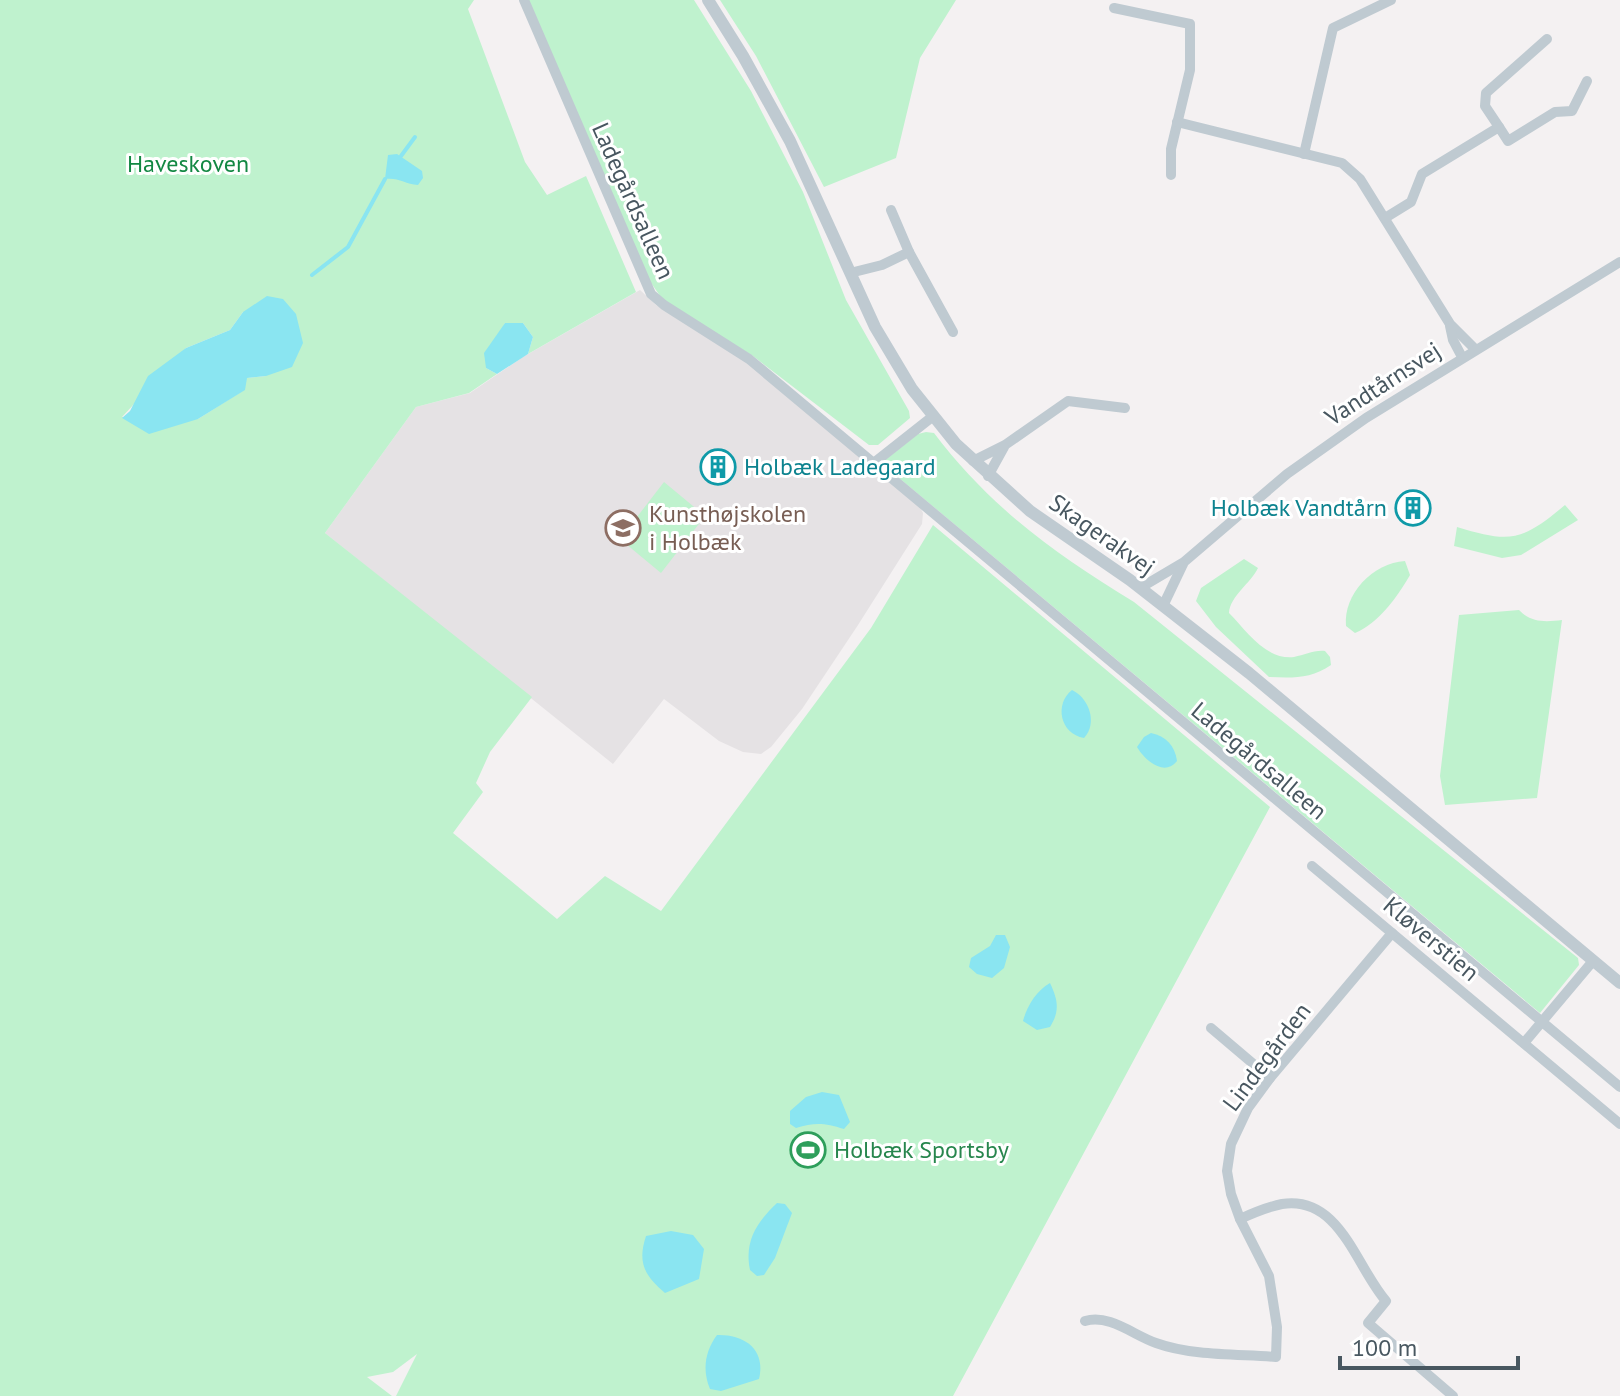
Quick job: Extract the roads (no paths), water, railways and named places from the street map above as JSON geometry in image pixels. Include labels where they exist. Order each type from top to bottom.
[{"type":"street","name":"Ladegårdsalleen","points":[[524,0],[651,294],[749,359],[875,462],[1290,814],[1620,1087]]},
{"type":"street","name":"Skagerakvej","points":[[708,0],[790,141],[855,286],[892,359],[932,417],[988,476],[1030,511],[1140,588],[1261,683],[1620,983]]},
{"type":"street","points":[[1304,154],[1333,28],[1391,0]]},
{"type":"street","points":[[1114,8],[1190,24],[1190,70],[1171,149],[1171,175]]},
{"type":"street","points":[[1547,39],[1486,93],[1485,106],[1508,141],[1555,112],[1572,111],[1587,81]]},
{"type":"street","points":[[1177,122],[1349,167],[1361,180],[1450,324],[1475,349]]},
{"type":"street","points":[[1385,218],[1411,202],[1422,174],[1499,127]]},
{"type":"street","points":[[891,210],[909,252],[953,332]]},
{"type":"street","points":[[850,273],[882,265],[909,252]]},
{"type":"street","name":"Vandtårnsvej","points":[[1140,588],[1184,562],[1297,466],[1366,418],[1620,262]]},
{"type":"street","points":[[855,286],[882,265]]},
{"type":"street","points":[[1450,324],[1453,340],[1462,357]]},
{"type":"street","points":[[973,461],[1005,445],[1068,401],[1125,408]]},
{"type":"street","points":[[875,462],[932,417]]},
{"type":"street","points":[[988,476],[1005,445]]},
{"type":"street","name":"Vandtårnsvej","points":[[1163,606],[1184,562]]},
{"type":"street","name":"Kløverstien","points":[[1312,866],[1620,1124]]},
{"type":"street","name":"Lindegården","points":[[1085,1321],[1097,1318],[1157,1344],[1276,1357],[1277,1327],[1269,1276],[1231,1194],[1227,1171],[1231,1144],[1248,1108],[1270,1078],[1392,933]]},
{"type":"street","points":[[1524,1043],[1593,961]]},
{"type":"street","points":[[1211,1028],[1270,1078]]},
{"type":"street","points":[[1240,1219],[1271,1207],[1289,1204],[1310,1206],[1332,1220],[1375,1289],[1386,1301],[1368,1323],[1453,1396]]},
{"type":"water","points":[[397,154],[422,171],[423,178],[418,185],[385,179],[388,155]]},
{"type":"water","points":[[267,296],[283,299],[296,314],[303,343],[292,367],[266,376],[247,378],[245,390],[198,419],[149,434],[122,418],[130,411],[148,376],[186,348],[230,330],[243,312]]},
{"type":"water","points":[[505,323],[523,323],[533,337],[528,354],[497,374],[486,368],[484,353]]},
{"type":"water","points":[[1072,690],[1083,699],[1090,711],[1090,725],[1084,738],[1069,731],[1062,718],[1063,703]]},
{"type":"water","points":[[1151,733],[1172,746],[1177,761],[1172,766],[1156,765],[1137,747]]},
{"type":"water","points":[[996,935],[1005,935],[1010,947],[1004,968],[992,978],[977,974],[969,967],[971,958],[990,946]]},
{"type":"water","points":[[1050,983],[1057,1011],[1050,1027],[1037,1030],[1023,1021],[1033,999]]},
{"type":"water","points":[[822,1092],[839,1095],[850,1122],[844,1129],[820,1124],[796,1128],[790,1124],[790,1111],[806,1097]]},
{"type":"water","points":[[777,1203],[785,1204],[792,1213],[775,1258],[764,1275],[757,1276],[750,1270],[751,1241],[758,1225]]},
{"type":"water","points":[[671,1231],[693,1235],[704,1249],[699,1279],[665,1293],[648,1275],[642,1254],[646,1236]]},
{"type":"water","points":[[717,1335],[736,1337],[751,1346],[759,1360],[759,1379],[721,1391],[710,1389],[706,1361]]},
{"type":"waterway","points":[[401,156],[415,137]]},
{"type":"waterway","points":[[312,275],[348,247],[385,179]]},
{"type":"place","name":"Holbæk Ladegaard","points":[[718,467]]},
{"type":"place","name":"Holbæk Vandtårn","points":[[1413,508]]},
{"type":"place","name":"Kunsthøjskolen i Holbæk","points":[[623,528]]},
{"type":"place","name":"Holbæk Sportsby","points":[[808,1150]]},
{"type":"park label","name":"Haveskoven","points":[[188,164]]}]
